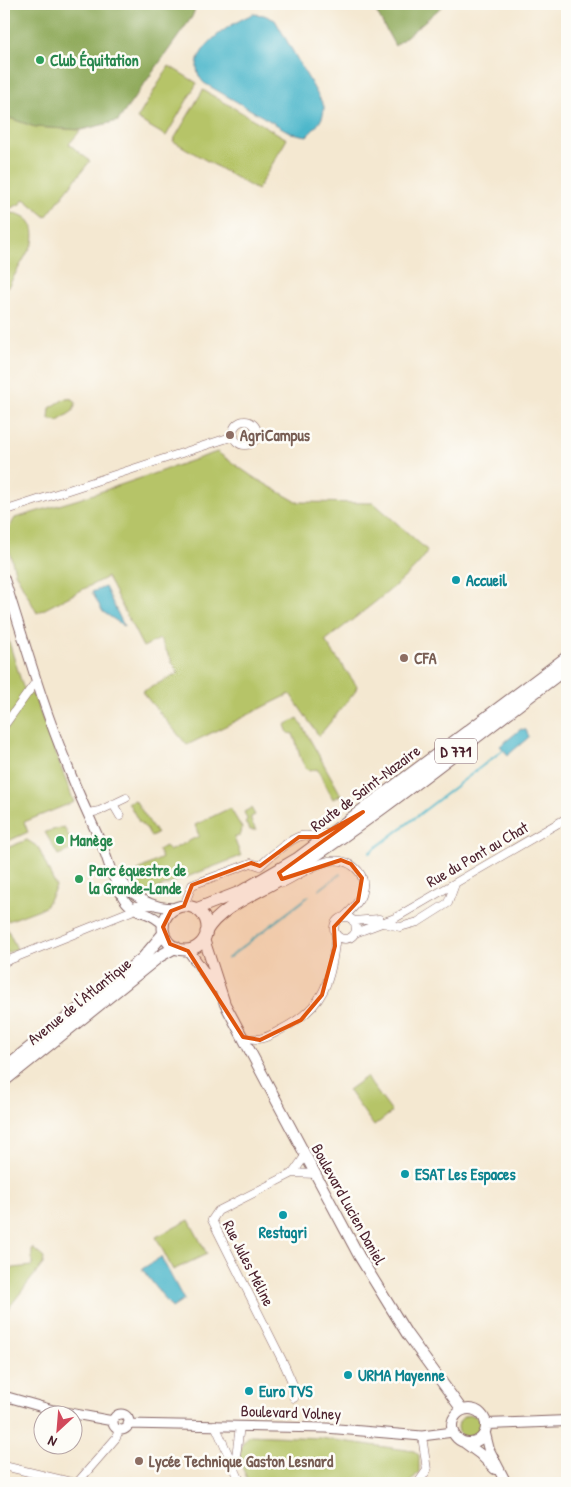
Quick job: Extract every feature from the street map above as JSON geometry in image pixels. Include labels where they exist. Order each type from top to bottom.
[{"type":"main road","name":"Route de Saint-Nazaire","points":[[196,909],[215,904],[262,881],[363,812],[567,657]]},
{"type":"main road","name":"Route de Saint-Nazaire","points":[[205,935],[212,922],[220,915],[336,842],[567,668]]},
{"type":"main road","points":[[180,907],[196,909],[205,919],[205,935],[195,948],[188,950],[176,947],[166,939],[164,929],[167,916],[180,907]]},
{"type":"main road","name":"Avenue de l'Atlantique","points":[[4,1068],[143,958],[164,929]]},
{"type":"main road","name":"Boulevard Lucien Daniel","points":[[205,935],[225,1004]]},
{"type":"main road","name":"Avenue de l'Atlantique","points":[[4,1081],[160,956],[176,947]]},
{"type":"main road","name":"Boulevard Lucien Daniel","points":[[188,950],[199,963],[225,1004],[305,1156],[387,1305],[462,1410]]},
{"type":"main road","points":[[504,1480],[486,1429],[478,1411],[472,1409],[462,1410],[452,1422],[453,1432],[460,1441],[466,1443],[474,1443],[486,1429],[567,1421]]},
{"type":"main road","points":[[466,1443],[480,1454],[504,1480]]},
{"type":"street","points":[[4,511],[234,436]]},
{"type":"street","points":[[4,578],[66,762],[112,866],[119,891],[125,902],[133,909],[153,915],[164,929]]},
{"type":"street","points":[[4,726],[37,680]]},
{"type":"street","points":[[88,813],[126,798]]},
{"type":"street","points":[[113,804],[120,816]]},
{"type":"street","points":[[260,866],[268,858],[300,836],[318,837],[363,812]]},
{"type":"street","name":"Rue du Pont au Chat","points":[[355,933],[401,915],[567,818]]},
{"type":"street","points":[[243,902],[328,861],[341,860],[351,864],[358,871],[363,885],[358,902],[344,918],[336,922],[334,927],[336,935],[326,985],[316,1006],[301,1020],[260,1040],[243,1037]]},
{"type":"street","points":[[4,962],[133,909],[136,906],[180,907],[192,886],[251,862],[260,866]]},
{"type":"street","points":[[112,866],[129,891],[136,897],[154,905]]},
{"type":"street","points":[[260,866],[262,881]]},
{"type":"street","points":[[384,923],[400,927],[418,922],[448,903],[454,884]]},
{"type":"street","points":[[344,918],[353,921],[401,915]]},
{"type":"street","points":[[336,935],[344,939],[352,937],[356,929],[353,921]]},
{"type":"street","name":"Rue Jules Méline","points":[[294,1398],[292,1382],[285,1366],[212,1222],[214,1215],[218,1211],[293,1173],[305,1156]]},
{"type":"street","points":[[293,1173],[315,1174]]},
{"type":"street","name":"Boulevard Volney","points":[[4,1396],[53,1410],[113,1422],[117,1415],[122,1414],[126,1416],[128,1424]]},
{"type":"street","points":[[4,1466],[76,1483],[116,1438],[119,1429],[113,1422]]},
{"type":"street","name":"Boulevard Volney","points":[[128,1424],[341,1428],[422,1436],[453,1432]]},
{"type":"street","name":"Boulevard Volney","points":[[119,1429],[126,1428],[128,1424]]},
{"type":"street","points":[[215,1425],[242,1483]]},
{"type":"street","points":[[235,1466],[240,1426]]},
{"type":"street","points":[[418,1483],[428,1470],[422,1436]]},
{"type":"highlighted area","points":[[363,812],[279,873],[282,879],[341,860],[351,864],[362,878],[358,901],[334,927],[335,946],[322,995],[301,1020],[260,1040],[243,1037],[188,951],[170,944],[163,927],[171,911],[184,906],[192,885],[251,863],[260,866],[299,837],[318,837]]},
{"type":"green space","points":[[4,4],[197,4],[192,17],[118,121],[81,130],[35,127],[4,116]]},
{"type":"green space","points":[[372,4],[445,4],[395,46]]},
{"type":"green space","points":[[169,66],[197,83],[166,136],[137,119]]},
{"type":"green space","points":[[203,90],[287,139],[257,190],[173,141]]},
{"type":"green space","points":[[4,116],[35,127],[81,130],[69,144],[90,161],[46,217],[24,199],[20,204],[4,211]]},
{"type":"green space","points":[[8,213],[25,217],[32,225],[34,236],[33,243],[9,285],[4,290],[4,216]]},
{"type":"green space","points":[[66,398],[73,399],[76,403],[73,411],[58,421],[49,419],[50,408]]},
{"type":"green space","points":[[217,452],[253,477],[297,502],[374,503],[427,550],[423,558],[399,583],[325,641],[357,686],[355,692],[319,736],[290,694],[187,745],[142,692],[178,673],[160,639],[143,647],[107,577],[37,613],[15,572],[5,535],[15,518],[79,499]]},
{"type":"green space","points":[[4,626],[23,687],[34,696],[74,802],[24,822],[28,832],[4,843]]},
{"type":"green space","points":[[298,718],[341,795],[333,799],[317,769],[309,771],[305,767],[293,734],[288,733],[285,725]]},
{"type":"green space","points":[[135,800],[157,834],[151,837],[147,829],[139,822],[128,802]]},
{"type":"green space","points":[[230,808],[242,828],[241,834],[234,838],[241,856],[143,894],[130,880],[140,869],[162,858],[158,850],[165,846],[169,851],[199,836],[195,825]]},
{"type":"green space","points":[[251,808],[255,815],[251,817],[251,821],[256,830],[250,830],[245,823],[247,819],[244,812]]},
{"type":"green space","name":"Manège","points":[[64,827],[75,848],[58,855],[45,832]]},
{"type":"green space","points":[[27,840],[38,847],[56,887],[45,907],[8,921],[4,913],[4,849]]},
{"type":"green space","points":[[4,922],[17,949],[4,954]]},
{"type":"green space","points":[[366,1077],[392,1112],[374,1126],[348,1090]]},
{"type":"green space","points":[[189,1220],[207,1254],[173,1270],[156,1237]]},
{"type":"green space","points":[[32,1248],[44,1258],[43,1264],[4,1314],[4,1269],[32,1266]]},
{"type":"green space","points":[[470,1415],[475,1416],[481,1422],[481,1432],[475,1438],[470,1439],[465,1438],[459,1432],[458,1427],[459,1422],[465,1416]]},
{"type":"green space","points":[[250,1435],[320,1438],[414,1451],[419,1455],[419,1472],[409,1483],[249,1483],[239,1458],[239,1452],[244,1441]]},
{"type":"water","points":[[253,14],[264,15],[275,20],[324,106],[321,119],[307,136],[291,133],[204,83],[198,72],[198,62],[202,51],[211,41],[221,32]]},
{"type":"water","points":[[105,587],[124,626],[103,612],[92,592]]},
{"type":"water","points":[[521,729],[526,730],[529,737],[508,755],[500,746]]},
{"type":"water","points":[[161,1257],[184,1300],[172,1308],[142,1269]]},
{"type":"waterway","points":[[369,853],[503,750]]},
{"type":"waterway","points":[[319,890],[340,874]]},
{"type":"waterway","points":[[227,959],[309,896]]},
{"type":"place","name":"Club Équitation","points":[[40,60]]},
{"type":"place","name":"AgriCampus","points":[[230,435]]},
{"type":"place","name":"Accueil","points":[[456,580]]},
{"type":"place","name":"CFA","points":[[404,658]]},
{"type":"place","name":"Manège","points":[[60,840]]},
{"type":"place","name":"Parc équestre de la Grande-Lande","points":[[79,879]]},
{"type":"place","name":"ESAT Les Espaces","points":[[405,1174]]},
{"type":"place","name":"Restagri","points":[[283,1215]]},
{"type":"place","name":"URMA Mayenne","points":[[348,1375]]},
{"type":"place","name":"Euro TVS","points":[[249,1391]]},
{"type":"place","name":"Lycée Technique Gaston Lesnard","points":[[139,1461]]}]
